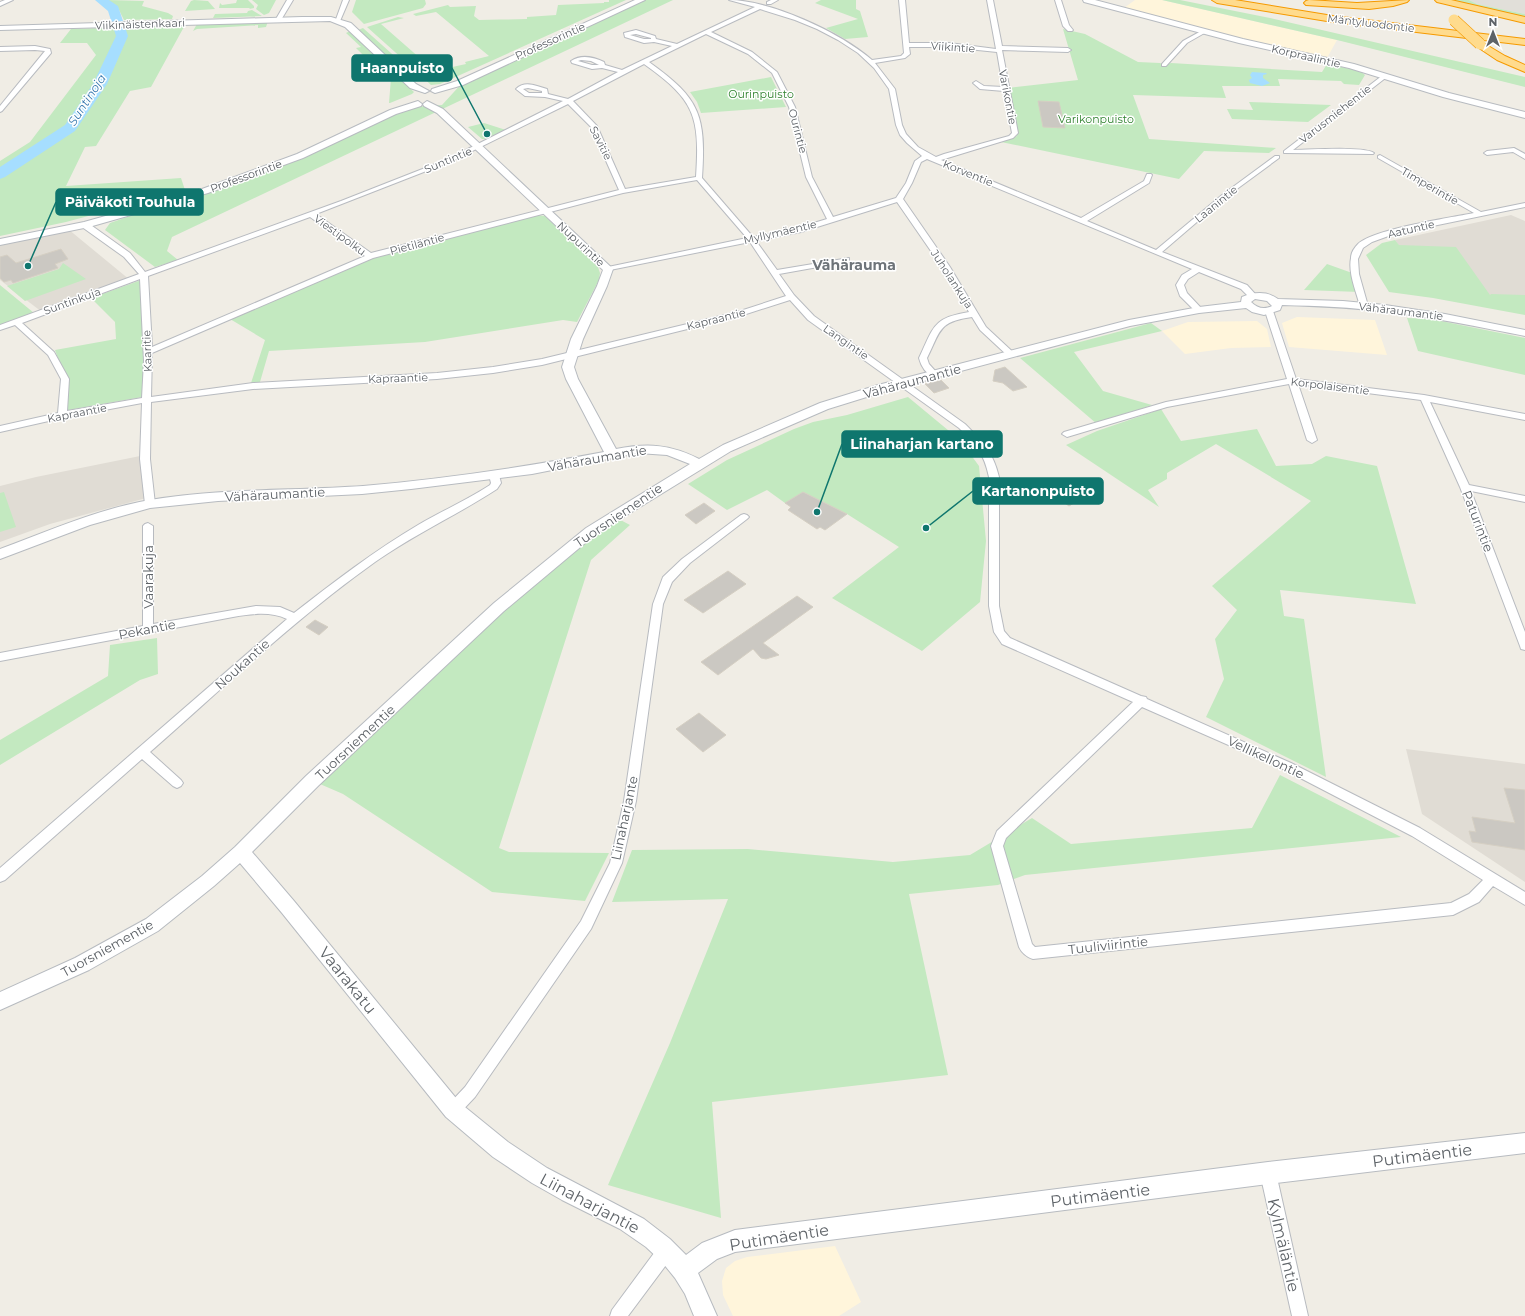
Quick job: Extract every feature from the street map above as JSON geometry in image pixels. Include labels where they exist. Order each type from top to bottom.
[{"type":"highway","name":"Mäntyluodontie","points":[[1217,0],[1333,19],[1525,42]]},
{"type":"highway","name":"Mäntyluodontie","points":[[1250,0],[1324,11],[1525,36]]},
{"type":"highway","points":[[1296,2],[1356,6],[1388,4],[1404,0]]},
{"type":"highway","points":[[1438,0],[1525,20]]},
{"type":"highway","points":[[1438,0],[1454,20],[1480,44],[1501,58],[1525,69]]},
{"type":"main road","name":"Professorintie","points":[[435,91],[460,83],[641,0]]},
{"type":"main road","name":"Korpraalintie","points":[[1087,0],[1205,31],[1351,66],[1453,97],[1525,115]]},
{"type":"main road","name":"Viikinäistenkaari","points":[[0,28],[314,18],[337,21]]},
{"type":"main road","name":"Nupurintie","points":[[337,21],[344,23],[352,29],[412,93],[412,102],[422,104],[441,102],[478,147],[608,270],[571,354],[568,367],[572,380],[608,448],[613,454]]},
{"type":"main road","name":"Professorintie","points":[[441,102],[460,83]]},
{"type":"main road","points":[[412,93],[435,91],[441,93],[441,102]]},
{"type":"main road","name":"Professorintie","points":[[393,112],[412,93]]},
{"type":"main road","name":"Professorintie","points":[[0,242],[85,225],[148,208],[242,178],[300,156],[393,112],[422,104]]},
{"type":"main road","name":"Vähäraumantie","points":[[0,554],[85,522],[150,504],[218,497],[362,490],[494,475],[570,463],[638,449],[652,448],[670,451],[681,454],[699,464],[727,448],[824,406],[934,374],[1129,323],[1251,300],[1257,310],[1273,307],[1364,306],[1442,316],[1525,333]]},
{"type":"main road","name":"Tuorsniementie","points":[[0,1001],[82,964],[152,925],[208,881],[241,852],[312,781],[499,607],[591,531],[699,464]]},
{"type":"main road","name":"Vaarakatu","points":[[241,852],[288,907],[453,1110]]},
{"type":"main road","name":"Liinaharjantie","points":[[453,1110],[512,1159],[553,1185],[619,1216],[640,1228],[666,1251],[684,1270],[706,1316]]},
{"type":"main road","name":"Putimäentie","points":[[684,1270],[710,1251],[735,1241],[1268,1173],[1525,1143]]},
{"type":"street","points":[[0,4],[10,0]]},
{"type":"street","points":[[279,19],[290,0]]},
{"type":"street","points":[[337,21],[346,0]]},
{"type":"street","name":"Korventie","points":[[732,0],[761,6],[820,28],[870,62],[890,84],[895,99],[901,131],[911,144],[927,156],[1157,253],[1244,287],[1251,300]]},
{"type":"street","points":[[769,3],[775,0]]},
{"type":"street","points":[[870,62],[903,57],[907,54],[902,0]]},
{"type":"street","name":"Varikontie","points":[[935,160],[946,155],[1011,137],[1015,133],[998,50],[990,0]]},
{"type":"street","points":[[1058,0],[1066,26],[1070,30]]},
{"type":"street","name":"Suntintie","points":[[144,275],[409,177],[478,147],[623,72],[761,6]]},
{"type":"street","points":[[1164,65],[1185,42],[1205,31]]},
{"type":"street","name":"Ourintie","points":[[706,32],[750,53],[774,72],[792,106],[809,176],[831,219]]},
{"type":"street","points":[[654,40],[677,46]]},
{"type":"street","name":"Viikintie","points":[[906,45],[949,44],[998,50],[1068,50]]},
{"type":"street","points":[[0,49],[35,48],[48,50],[48,53],[0,110]]},
{"type":"street","points":[[645,62],[676,85],[687,98],[698,119],[700,136],[700,178]]},
{"type":"street","points":[[602,66],[623,72]]},
{"type":"street","name":"Varusmiehentie","points":[[1371,153],[1349,151],[1286,152],[1385,76]]},
{"type":"street","points":[[976,83],[982,88],[1006,89]]},
{"type":"street","points":[[545,94],[569,101]]},
{"type":"street","name":"Savitie","points":[[569,101],[594,126],[623,191]]},
{"type":"street","points":[[1487,153],[1514,150],[1525,157]]},
{"type":"street","points":[[899,199],[909,183],[918,161],[927,156]]},
{"type":"street","name":"Laanintie","points":[[1157,253],[1224,196],[1277,157]]},
{"type":"street","name":"Timperintie","points":[[1380,157],[1480,214]]},
{"type":"street","points":[[1082,221],[1147,182],[1149,175]]},
{"type":"street","name":"Pietiläntie","points":[[148,352],[370,256],[623,191],[700,178]]},
{"type":"street","name":"Langintie","points":[[700,178],[752,240],[791,297],[811,318],[962,426],[979,443],[990,460],[994,477],[994,606],[999,632]]},
{"type":"street","name":"Myllymäentie","points":[[608,270],[798,230],[899,199]]},
{"type":"street","name":"Juholankuja","points":[[899,199],[946,267],[983,328],[1011,354]]},
{"type":"street","name":"Aatuntie","points":[[1364,306],[1355,274],[1354,258],[1360,246],[1369,240],[1392,232],[1525,205]]},
{"type":"street","name":"Viestipolku","points":[[311,214],[370,256]]},
{"type":"street","points":[[85,225],[127,255],[144,275]]},
{"type":"street","points":[[775,273],[846,260]]},
{"type":"street","points":[[1198,269],[1185,278],[1180,286],[1183,294],[1199,310]]},
{"type":"street","name":"Suntinkuja","points":[[0,328],[144,275]]},
{"type":"street","name":"Kaaritie","points":[[144,275],[148,352],[145,459],[150,504]]},
{"type":"street","name":"Kapraantie","points":[[0,429],[147,400],[253,386],[437,376],[493,370],[542,362],[740,314],[791,297]]},
{"type":"street","points":[[1273,307],[1292,380],[1312,440]]},
{"type":"street","points":[[934,374],[925,365],[924,358],[940,324],[958,316],[974,314]]},
{"type":"street","points":[[16,322],[51,354],[65,380],[62,416]]},
{"type":"street","name":"Korpolaisentie","points":[[1067,434],[1166,405],[1292,380],[1424,398],[1525,417]]},
{"type":"street","name":"Paturintie","points":[[1424,398],[1465,487],[1521,626],[1525,646]]},
{"type":"street","name":"Noukantie","points":[[0,876],[295,618],[346,578],[390,547],[423,526],[494,486],[496,483],[494,475]]},
{"type":"street","points":[[1465,487],[1525,499]]},
{"type":"street","name":"Liinaharjante","points":[[453,1110],[470,1092],[586,925],[616,863],[630,801],[658,604],[667,580],[686,561],[744,517]]},
{"type":"street","name":"Vaarakuja","points":[[148,526],[148,628]]},
{"type":"street","name":"Pekantie","points":[[0,657],[148,628],[256,610],[280,611],[295,618]]},
{"type":"street","name":"Vellikellontie","points":[[999,632],[1006,641],[1142,700],[1287,766],[1416,832],[1525,899]]},
{"type":"street","name":"Tuuliviirintie","points":[[1142,700],[1001,835],[997,846],[1026,947],[1033,953],[1453,909],[1474,898],[1492,879]]},
{"type":"street","points":[[143,752],[176,783]]},
{"type":"street","name":"Kylmäläntie","points":[[1268,1173],[1300,1316]]},
{"type":"street","points":[[618,1316],[666,1251]]},
{"type":"shaded area","points":[[1135,0],[1162,0],[1337,40],[1327,58],[1274,47],[1124,8]]},
{"type":"shaded area","points":[[1469,0],[1525,0],[1525,14],[1477,4]]},
{"type":"shaded area","points":[[1511,215],[1525,221],[1525,311],[1476,305],[1402,250],[1395,240]]},
{"type":"shaded area","points":[[68,229],[130,280],[42,312],[0,280],[0,244]]},
{"type":"shaded area","points":[[1297,317],[1375,320],[1387,355],[1289,347],[1282,323]]},
{"type":"shaded area","points":[[1257,321],[1267,329],[1271,347],[1231,348],[1185,354],[1162,331],[1188,322]]},
{"type":"shaded area","points":[[145,455],[150,497],[50,524],[0,542],[0,486],[36,477]]},
{"type":"shaded area","points":[[1406,749],[1525,764],[1525,882],[1422,814]]},
{"type":"shaded area","points":[[835,1246],[861,1302],[839,1316],[733,1316],[723,1295],[722,1281],[726,1268],[735,1261],[747,1257]]},
{"type":"green space","points":[[107,0],[144,1],[142,6],[168,13],[173,16],[172,19],[124,20],[118,8]]},
{"type":"green space","points":[[237,0],[248,0],[254,8],[219,8],[220,3],[222,5],[236,3]]},
{"type":"green space","points":[[252,0],[276,0],[269,13],[264,15],[256,9],[258,5]]},
{"type":"green space","points":[[356,0],[425,0],[426,4],[423,8],[364,24],[352,12]]},
{"type":"green space","points":[[609,0],[626,0],[440,84],[431,85],[417,72],[432,69],[434,71],[466,64],[465,62],[489,56],[436,12],[416,16],[413,14],[448,5],[450,7],[476,6],[474,16],[479,20],[527,19],[527,17],[556,15],[558,5],[604,3],[609,2]]},
{"type":"green space","points":[[643,0],[673,0],[172,237],[167,251],[178,260],[155,267],[105,230],[110,223],[290,160],[411,107],[442,105],[464,81]]},
{"type":"green space","points":[[821,0],[856,0],[856,9],[860,11],[868,37],[845,39],[826,28],[858,19],[815,3]]},
{"type":"green space","points":[[1162,0],[1180,0],[1270,18],[1525,77],[1525,87],[1337,40]]},
{"type":"green space","points":[[1445,0],[1469,0],[1477,4],[1525,14],[1525,18]]},
{"type":"green space","points":[[191,1],[208,1],[215,9],[185,11]]},
{"type":"green space","points":[[252,10],[262,16],[213,18],[215,14],[247,13],[248,11]]},
{"type":"green space","points":[[398,17],[404,18],[381,24],[429,66],[414,69],[367,27]]},
{"type":"green space","points":[[268,21],[266,27],[258,28],[258,25],[197,29],[193,31],[197,24]]},
{"type":"green space","points":[[185,25],[151,87],[130,91],[96,146],[85,147],[66,186],[181,178],[185,190],[66,222],[0,236],[0,161],[30,142],[96,55],[87,43],[60,43],[71,29]]},
{"type":"green space","points":[[363,28],[410,70],[402,71],[358,30]]},
{"type":"green space","name":"Varikonpuisto","points":[[1063,29],[1085,34],[1138,62],[1160,63],[1164,65],[1171,63],[1322,72],[1327,64],[1360,71],[1365,75],[1359,85],[1344,84],[1341,81],[1278,79],[1280,86],[1222,86],[1226,98],[1133,95],[1149,139],[1276,148],[1269,153],[1204,151],[1179,179],[1001,142],[1017,136],[1008,88],[1078,80]]},
{"type":"green space","points":[[350,31],[385,66],[376,68],[356,48],[361,47],[346,33]]},
{"type":"green space","points":[[381,72],[392,72],[414,92],[389,103],[391,78],[388,75],[381,74]]},
{"type":"green space","name":"Ourinpuisto","points":[[771,77],[786,107],[701,113],[697,102],[690,92]]},
{"type":"green space","points":[[1249,102],[1331,105],[1308,122],[1232,119],[1227,109],[1253,110]]},
{"type":"green space","points":[[484,123],[506,130],[482,139],[468,127]]},
{"type":"green space","points":[[536,215],[545,216],[598,267],[600,273],[599,280],[577,322],[563,320],[425,342],[269,351],[260,382],[251,383],[265,340],[230,319],[374,258]]},
{"type":"green space","points":[[1395,240],[1399,245],[1456,247],[1490,295],[1525,295],[1525,315],[1433,298],[1389,292],[1366,255],[1382,243]]},
{"type":"green space","points":[[63,263],[86,279],[25,301],[7,286],[59,269]]},
{"type":"green space","points":[[1327,264],[1355,274],[1360,292],[1304,290]]},
{"type":"green space","points":[[144,279],[148,396],[63,411],[65,379],[55,350],[116,339],[115,322],[91,298]]},
{"type":"green space","points":[[0,285],[34,313],[0,325]]},
{"type":"green space","points":[[1407,318],[1431,319],[1525,338],[1525,375],[1418,351]]},
{"type":"green space","points":[[1151,323],[1162,331],[1074,352],[1103,391],[1152,405],[1097,424],[1020,358]]},
{"type":"green space","points":[[908,397],[960,440],[979,466],[986,541],[980,602],[922,651],[832,598],[899,547],[847,514],[803,492],[785,503],[767,490],[727,510],[688,484],[727,460],[794,429],[813,422],[847,415]]},
{"type":"green space","points":[[1161,409],[1181,441],[1257,429],[1276,466],[1312,464],[1326,456],[1377,466],[1416,604],[1280,590],[1284,616],[1304,619],[1326,777],[1206,717],[1224,679],[1215,639],[1237,610],[1212,586],[1311,501],[1216,444],[1167,473],[1167,479],[1148,490],[1159,507],[1066,445],[1097,431]]},
{"type":"green space","points":[[4,492],[16,527],[0,532],[0,493]]},
{"type":"green space","points":[[613,516],[630,525],[591,560],[499,848],[509,852],[609,853],[585,901],[492,892],[343,794],[313,781],[591,531]]},
{"type":"green space","points":[[157,638],[158,674],[140,680],[0,765],[0,740],[108,676],[110,645]]},
{"type":"green space","points":[[1280,775],[1401,837],[1025,875],[998,885],[909,894],[948,1075],[712,1102],[721,1218],[608,1185],[670,1043],[728,899],[612,902],[632,850],[748,849],[893,862],[970,855],[1032,818],[1071,844],[1252,828]]},
{"type":"water","points":[[1252,72],[1266,73],[1267,74],[1263,75],[1263,78],[1270,83],[1262,86],[1250,83],[1249,80],[1252,78],[1250,75]]},
{"type":"building","points":[[1038,101],[1059,102],[1065,128],[1043,127]]},
{"type":"building","points":[[61,249],[68,259],[55,264],[58,268],[13,283],[11,280],[4,282],[0,278],[0,257],[7,255],[16,263]]},
{"type":"building","points":[[1005,367],[1027,387],[1013,391],[1003,383],[993,381],[995,370]]},
{"type":"building","points":[[941,380],[949,388],[934,393],[925,384]]},
{"type":"building","points":[[1058,480],[1084,497],[1069,506],[1044,489]]},
{"type":"building","points":[[803,492],[847,514],[825,530],[820,527],[817,529],[788,510],[791,507],[785,503]]},
{"type":"building","points":[[704,503],[715,511],[696,524],[685,515]]},
{"type":"building","points":[[728,571],[746,584],[703,613],[684,600]]},
{"type":"building","points":[[797,596],[813,607],[763,643],[779,655],[766,659],[761,658],[753,649],[718,675],[701,662]]},
{"type":"building","points":[[315,620],[328,627],[319,635],[306,627]]},
{"type":"building","points":[[699,713],[726,735],[703,752],[676,729]]},
{"type":"building","points":[[1504,788],[1525,790],[1525,850],[1472,842],[1469,831],[1476,832],[1472,817],[1515,823]]},
{"type":"waterway","name":"Suntinoja","points":[[0,174],[70,128],[100,84],[122,36],[114,9],[101,0]]},
{"type":"place","name":"Haanpuisto","points":[[487,134]]},
{"type":"place","name":"Päiväkoti Touhula","points":[[28,266]]},
{"type":"place","name":"Liinaharjan kartano","points":[[817,512]]},
{"type":"place","name":"Kartanonpuisto","points":[[926,528]]},
{"type":"district","name":"Vähärauma","points":[[854,265]]}]
